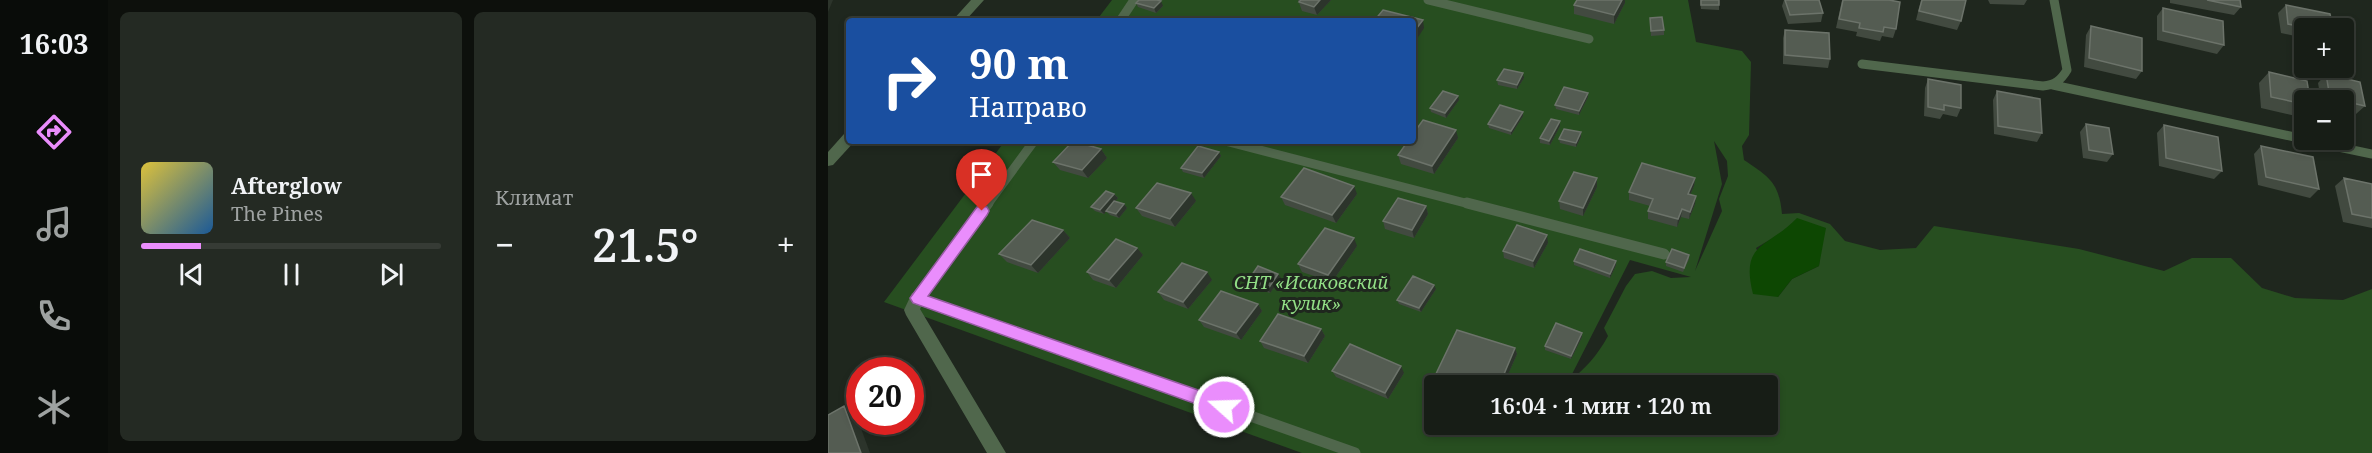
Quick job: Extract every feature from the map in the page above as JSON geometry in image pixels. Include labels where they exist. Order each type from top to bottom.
[{"type":"street","points":[[961,18],[978,0]]},
{"type":"street","points":[[828,160],[846,141]]},
{"type":"street","points":[[918,298],[912,310],[997,453]]},
{"type":"lane","points":[[1122,18],[1134,0]]},
{"type":"lane","points":[[1428,0],[1589,39]]},
{"type":"lane","points":[[2053,85],[2062,79],[2067,70],[2054,0]]},
{"type":"lane","points":[[1862,64],[2043,86],[2053,85],[2294,137]]},
{"type":"lane","points":[[1032,144],[918,298],[1355,453]]},
{"type":"lane","points":[[1237,144],[1664,254]]},
{"type":"lane","points":[[2354,150],[2372,154]]},
{"type":"green space","name":"СНТ «Исаковский кулик»","points":[[1112,0],[1688,0],[1696,42],[1742,51],[1751,62],[1749,135],[1742,146],[1744,160],[1771,181],[1781,203],[1782,214],[1799,213],[1830,224],[1845,241],[1880,250],[1916,248],[1934,226],[2079,249],[2164,271],[2192,258],[2231,258],[2262,288],[2295,298],[2343,300],[2372,289],[2372,453],[1302,453],[884,302],[1003,144],[1416,144],[1416,18],[1098,18]],"holes":[[[1714,141],[1727,161],[1728,176],[1719,199],[1722,211],[1695,271],[1722,184]],[[1797,219],[1821,244],[1819,266],[1792,279],[1778,297],[1756,248],[1783,232]],[[1630,260],[1691,277],[1671,278],[1652,271],[1635,274],[1626,286],[1604,328],[1608,336],[1604,343],[1590,362],[1576,375],[1778,375],[1778,435],[1424,435],[1424,375],[1572,375]]]},
{"type":"shaded area","points":[[1797,218],[1826,228],[1819,266],[1792,279],[1778,297],[1753,294],[1750,265],[1753,255]]},
{"type":"building","points":[[1139,0],[1161,1],[1154,8],[1136,3]]},
{"type":"building","points":[[1301,0],[1320,0],[1314,7],[1299,2]]},
{"type":"building","points":[[1577,0],[1622,0],[1614,15],[1574,5]]},
{"type":"building","points":[[1701,0],[1719,0],[1719,5],[1701,5]]},
{"type":"building","points":[[1785,0],[1819,0],[1823,13],[1790,15]]},
{"type":"building","points":[[1843,0],[1900,2],[1896,29],[1884,27],[1883,32],[1859,28],[1860,23],[1839,19]]},
{"type":"building","points":[[1922,0],[1966,0],[1961,21],[1919,11]]},
{"type":"building","points":[[2207,0],[2240,0],[2241,7]]},
{"type":"building","points":[[2286,5],[2330,14],[2331,18],[2294,18],[2294,25],[2288,24]]},
{"type":"building","points":[[2163,8],[2223,21],[2224,45],[2163,31]]},
{"type":"building","points":[[1383,10],[1415,18],[1376,18]]},
{"type":"building","points":[[1662,17],[1664,30],[1651,31],[1650,18]]},
{"type":"building","points":[[1416,18],[1423,20],[1416,29]]},
{"type":"building","points":[[2091,26],[2142,38],[2142,71],[2089,58]]},
{"type":"building","points":[[1785,30],[1829,33],[1830,59],[1785,55]]},
{"type":"building","points":[[1504,69],[1523,73],[1517,85],[1497,80]]},
{"type":"building","points":[[2269,72],[2307,81],[2308,90],[2294,90],[2294,102],[2271,97]]},
{"type":"building","points":[[2327,78],[2343,78],[2360,82],[2365,106],[2354,103],[2354,90],[2329,90]]},
{"type":"building","points":[[1928,79],[1961,85],[1961,108],[1944,105],[1944,110],[1928,107]]},
{"type":"building","points":[[1564,87],[1588,93],[1579,111],[1555,105]]},
{"type":"building","points":[[1443,91],[1458,96],[1445,113],[1430,108]]},
{"type":"building","points":[[1997,91],[2040,99],[2042,133],[1998,126]]},
{"type":"building","points":[[1500,105],[1523,112],[1511,131],[1488,124]]},
{"type":"building","points":[[1551,119],[1560,121],[1549,141],[1540,138]]},
{"type":"building","points":[[1423,120],[1456,130],[1432,166],[1398,155],[1406,144],[1416,144],[1416,130]]},
{"type":"building","points":[[2086,124],[2109,128],[2113,154],[2089,150]]},
{"type":"building","points":[[2164,125],[2218,137],[2222,171],[2166,158]]},
{"type":"building","points":[[1564,129],[1581,132],[1576,143],[1559,139]]},
{"type":"building","points":[[1070,144],[1084,144],[1101,149],[1082,170],[1053,162]]},
{"type":"building","points":[[1198,146],[1219,152],[1202,173],[1181,168]]},
{"type":"building","points":[[2261,146],[2313,157],[2319,189],[2266,177]]},
{"type":"building","points":[[1642,163],[1695,178],[1688,194],[1696,196],[1690,212],[1682,209],[1678,219],[1648,211],[1653,199],[1629,192]]},
{"type":"building","points":[[1304,168],[1354,186],[1332,215],[1281,197]]},
{"type":"building","points":[[1574,172],[1597,178],[1583,208],[1559,201]]},
{"type":"building","points":[[2344,178],[2372,184],[2372,218],[2352,214]]},
{"type":"building","points":[[1157,183],[1191,193],[1170,219],[1136,208]]},
{"type":"building","points":[[1106,191],[1114,194],[1100,210],[1091,207]]},
{"type":"building","points":[[1398,198],[1426,206],[1412,230],[1383,221]]},
{"type":"building","points":[[1114,201],[1124,204],[1116,214],[1106,211]]},
{"type":"building","points":[[1032,220],[1063,230],[1031,265],[999,254]]},
{"type":"building","points":[[1517,225],[1547,235],[1533,261],[1503,251]]},
{"type":"building","points":[[1325,228],[1354,238],[1328,275],[1298,264]]},
{"type":"building","points":[[1116,239],[1137,248],[1109,280],[1087,272]]},
{"type":"building","points":[[1580,249],[1616,261],[1610,274],[1574,261]]},
{"type":"building","points":[[1672,249],[1689,255],[1684,268],[1666,262]]},
{"type":"building","points":[[1182,263],[1207,272],[1183,302],[1158,292]]},
{"type":"building","points":[[1258,266],[1278,274],[1268,289],[1247,282]]},
{"type":"building","points":[[1413,276],[1434,285],[1419,308],[1397,300]]},
{"type":"building","points":[[1221,291],[1258,304],[1236,333],[1199,320]]},
{"type":"building","points":[[1278,314],[1321,329],[1304,356],[1260,341]]},
{"type":"building","points":[[1556,323],[1582,333],[1571,356],[1545,346]]},
{"type":"building","points":[[1457,330],[1515,348],[1504,375],[1435,375]]},
{"type":"building","points":[[1350,344],[1401,366],[1385,393],[1332,371]]},
{"type":"building","points":[[844,406],[846,435],[854,435],[861,453],[828,453],[828,415]]},
{"type":"route","points":[[982,211],[918,298],[1224,407]]}]
